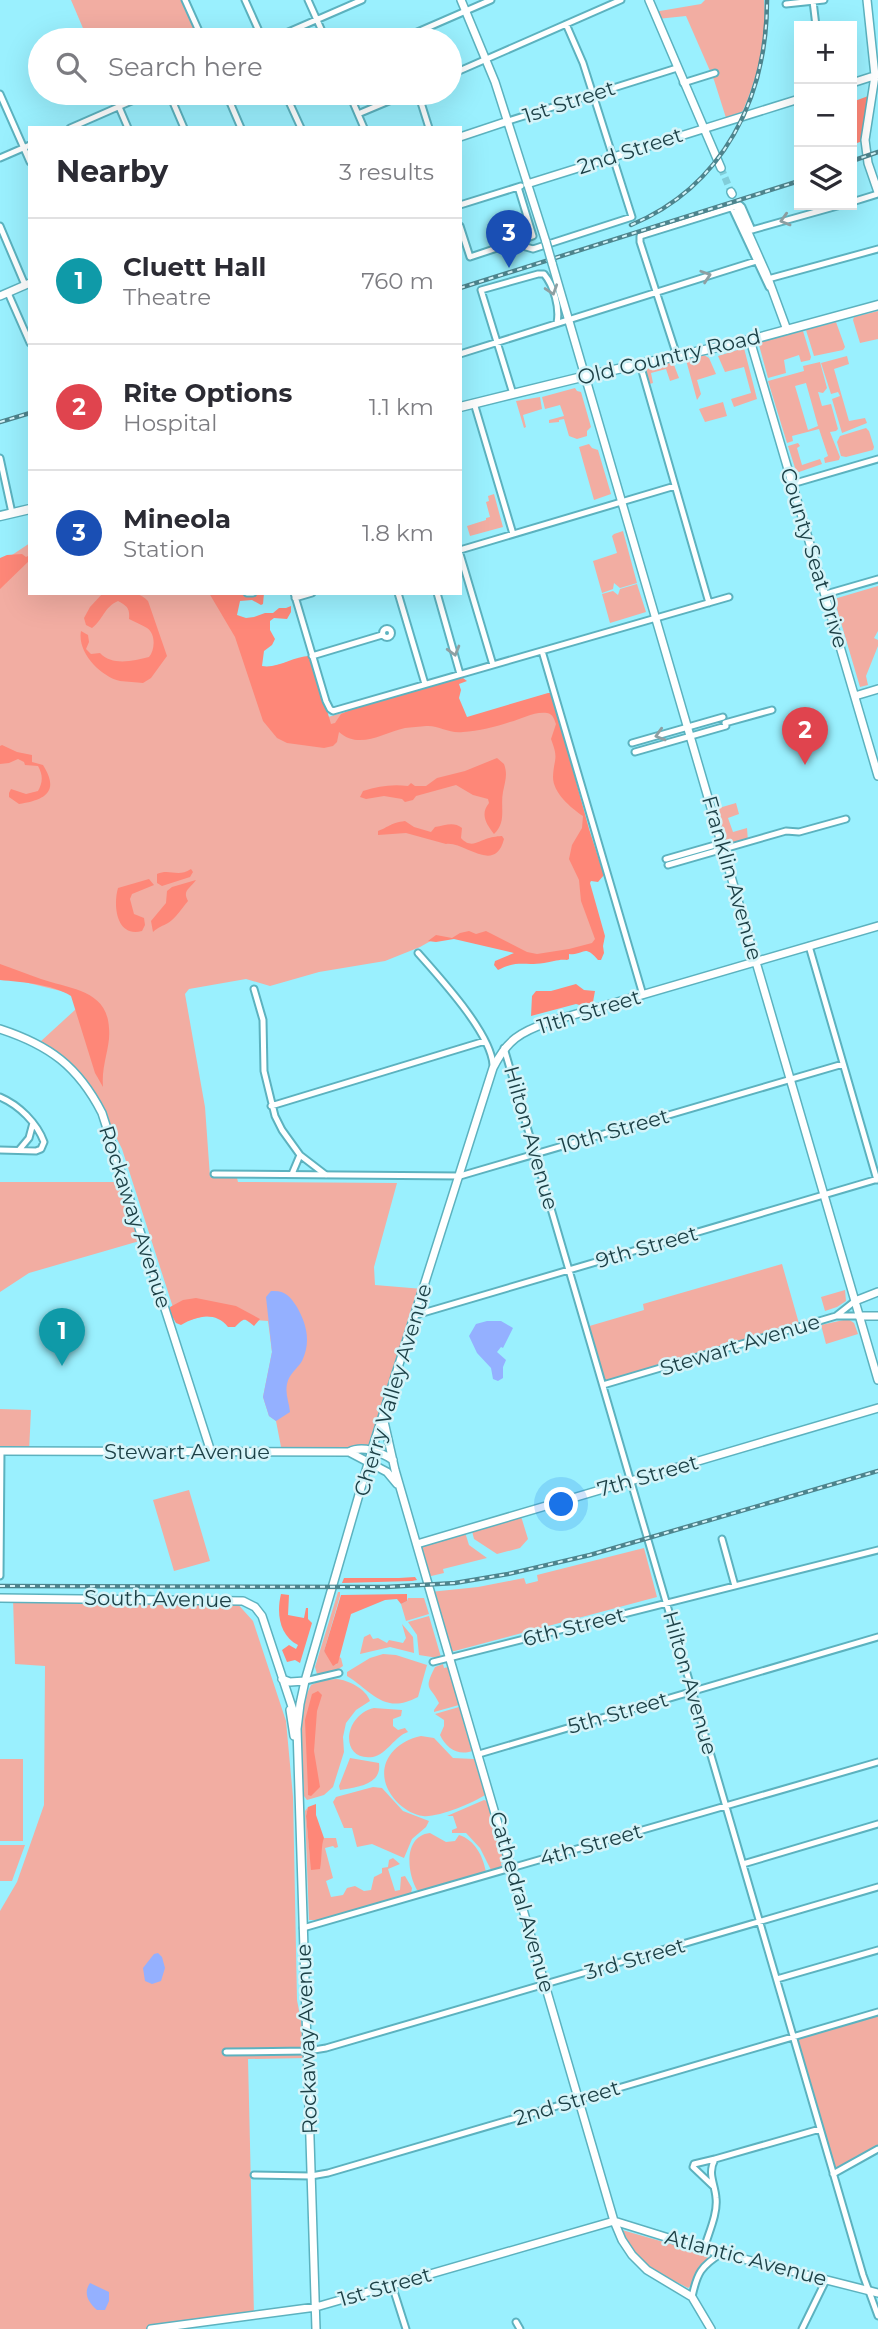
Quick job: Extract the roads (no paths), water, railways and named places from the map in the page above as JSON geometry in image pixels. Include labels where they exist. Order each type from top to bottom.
[{"type":"main road","name":"Franklin Avenue","points":[[461,0],[508,121],[570,320],[878,1380]]},
{"type":"main road","points":[[649,0],[721,168]]},
{"type":"main road","points":[[867,0],[876,75],[865,140],[867,158],[878,193]]},
{"type":"main road","points":[[857,81],[876,75]]},
{"type":"main road","name":"2nd Street","points":[[527,184],[794,100]]},
{"type":"main road","name":"1st Street","points":[[462,135],[508,121]]},
{"type":"main road","points":[[735,209],[768,279],[787,330]]},
{"type":"main road","points":[[4,294],[28,284]]},
{"type":"main road","name":"Old Country Road","points":[[462,406],[750,340],[878,305]]},
{"type":"main road","name":"County Seat Drive","points":[[750,340],[878,776]]},
{"type":"main road","points":[[0,516],[28,509]]},
{"type":"main road","points":[[855,696],[878,689]]},
{"type":"main road","name":"11th Street","points":[[502,1051],[516,1037],[538,1026],[878,926]]},
{"type":"main road","name":"Rockaway Avenue","points":[[0,1028],[29,1038],[55,1054],[85,1085],[102,1113],[211,1452]]},
{"type":"main road","name":"Cherry Valley Avenue","points":[[297,1729],[305,1681],[372,1451],[493,1068],[502,1051]]},
{"type":"main road","name":"Stewart Avenue","points":[[855,1301],[878,1292]]},
{"type":"main road","name":"Stewart Avenue","points":[[859,1316],[878,1316]]},
{"type":"main road","name":"7th Street","points":[[417,1544],[878,1408]]},
{"type":"main road","name":"Cathedral Avenue","points":[[383,1417],[393,1461],[614,2221],[624,2245],[638,2262],[692,2297],[711,2329]]},
{"type":"main road","name":"Stewart Avenue","points":[[0,1451],[349,1452],[358,1448],[372,1451]]},
{"type":"main road","points":[[372,1451],[386,1455],[393,1461]]},
{"type":"main road","points":[[349,1452],[387,1472],[402,1491]]},
{"type":"main road","name":"South Avenue","points":[[0,1598],[243,1601],[255,1607],[262,1616],[287,1692]]},
{"type":"main road","points":[[282,1679],[295,1683],[305,1681]]},
{"type":"main road","name":"Rockaway Avenue","points":[[287,1692],[294,1711],[298,1749],[316,2329]]},
{"type":"main road","name":"Rockaway Avenue","points":[[287,1692],[298,1749]]},
{"type":"main road","name":"1st Street","points":[[151,2329],[190,2326],[316,2307],[614,2221]]},
{"type":"main road","name":"Atlantic Avenue","points":[[614,2221],[704,2249],[878,2293]]},
{"type":"street","points":[[185,0],[198,28]]},
{"type":"street","points":[[245,0],[257,28]]},
{"type":"street","points":[[308,0],[321,28]]},
{"type":"street","points":[[298,28],[362,0]]},
{"type":"street","points":[[427,28],[491,0]]},
{"type":"street","points":[[462,70],[621,0]]},
{"type":"street","points":[[786,4],[824,0]]},
{"type":"street","points":[[813,1],[815,21]]},
{"type":"street","points":[[869,22],[878,19]]},
{"type":"street","points":[[519,242],[526,247],[535,248],[632,217],[583,63],[566,24]]},
{"type":"street","name":"1st Street","points":[[508,121],[677,68]]},
{"type":"street","points":[[683,83],[715,73]]},
{"type":"street","points":[[0,94],[27,147],[0,158]]},
{"type":"street","points":[[75,126],[123,105]]},
{"type":"street","points":[[174,105],[183,126]]},
{"type":"street","points":[[231,105],[240,126]]},
{"type":"street","points":[[290,105],[299,126]]},
{"type":"street","points":[[354,105],[363,126]]},
{"type":"street","points":[[358,114],[379,105]]},
{"type":"street","points":[[422,105],[428,126]]},
{"type":"street","points":[[118,107],[127,126]]},
{"type":"street","name":"2nd Street","points":[[462,204],[527,184]]},
{"type":"street","points":[[462,232],[470,257],[533,236],[518,187]]},
{"type":"street","points":[[857,200],[878,193]]},
{"type":"street","points":[[677,356],[640,242],[642,235],[742,206],[752,230],[823,210]]},
{"type":"street","points":[[735,209],[772,292]]},
{"type":"street","points":[[0,226],[28,284]]},
{"type":"street","points":[[768,279],[878,249]]},
{"type":"street","points":[[462,353],[756,261]]},
{"type":"street","points":[[513,394],[481,290],[544,274],[558,309],[557,323]]},
{"type":"street","points":[[4,294],[28,339]]},
{"type":"street","points":[[640,364],[709,603]]},
{"type":"street","points":[[474,403],[513,534]]},
{"type":"street","points":[[0,458],[12,513]]},
{"type":"street","points":[[792,484],[878,459]]},
{"type":"street","points":[[462,551],[675,486]]},
{"type":"street","points":[[462,559],[493,665]]},
{"type":"street","points":[[826,594],[878,579]]},
{"type":"street","points":[[399,595],[425,684]]},
{"type":"street","points":[[438,595],[460,674]]},
{"type":"street","points":[[295,596],[326,701],[333,710],[729,597]]},
{"type":"street","points":[[312,656],[382,635]]},
{"type":"street","points":[[542,651],[643,995]]},
{"type":"street","points":[[632,743],[687,727],[725,722],[772,710]]},
{"type":"street","points":[[635,752],[690,736],[725,722]]},
{"type":"street","points":[[667,862],[723,846],[786,831],[799,832],[846,819]]},
{"type":"street","points":[[809,946],[877,1180]]},
{"type":"street","points":[[418,953],[444,982],[485,1041],[492,1055],[493,1068]]},
{"type":"street","points":[[254,989],[264,1024],[264,1071],[271,1106],[282,1130],[300,1155],[326,1175]]},
{"type":"street","points":[[271,1106],[485,1041],[502,1051]]},
{"type":"street","name":"Hilton Avenue","points":[[502,1051],[536,1154],[820,2129],[868,2291],[878,2316]]},
{"type":"street","name":"10th Street","points":[[214,1174],[460,1176],[843,1064]]},
{"type":"street","points":[[0,1097],[14,1104],[33,1123],[44,1142],[39,1151],[0,1150]]},
{"type":"street","points":[[18,1151],[29,1138],[33,1123]]},
{"type":"street","points":[[292,1174],[300,1155]]},
{"type":"street","name":"9th Street","points":[[416,1315],[877,1180]]},
{"type":"street","name":"Stewart Avenue","points":[[836,1316],[855,1301]]},
{"type":"street","name":"Stewart Avenue","points":[[603,1385],[836,1316],[859,1316]]},
{"type":"street","points":[[0,1451],[0,1576]]},
{"type":"street","points":[[722,1539],[735,1586]]},
{"type":"street","name":"6th Street","points":[[433,1662],[878,1550]]},
{"type":"street","name":"5th Street","points":[[479,1754],[878,1637]]},
{"type":"street","points":[[305,1681],[339,1673]]},
{"type":"street","name":"4th Street","points":[[303,1928],[878,1762]]},
{"type":"street","points":[[743,1864],[878,1824]]},
{"type":"street","name":"3rd Street","points":[[226,2052],[308,2051],[355,2040],[878,1887]]},
{"type":"street","points":[[777,1979],[878,1950]]},
{"type":"street","name":"2nd Street","points":[[254,2175],[311,2176],[328,2173],[878,2012]]},
{"type":"street","points":[[713,2186],[693,2167],[694,2164],[820,2129]]},
{"type":"street","points":[[834,2174],[878,2148]]},
{"type":"street","points":[[704,2249],[716,2204],[710,2167],[715,2159]]},
{"type":"street","points":[[692,2297],[698,2274],[722,2253]]},
{"type":"street","points":[[802,2329],[826,2280]]},
{"type":"street","points":[[392,2285],[406,2329]]},
{"type":"street","points":[[516,2322],[520,2329]]},
{"type":"water","points":[[271,1291],[284,1293],[289,1297],[303,1320],[307,1334],[305,1354],[287,1384],[290,1412],[276,1421],[269,1416],[263,1397],[272,1352],[266,1297]]},
{"type":"water","points":[[501,1321],[513,1328],[503,1348],[497,1352],[506,1360],[503,1378],[498,1381],[493,1379],[491,1368],[477,1353],[469,1336],[476,1324]]},
{"type":"water","points":[[158,1953],[165,1968],[161,1981],[152,1984],[145,1981],[143,1968],[154,1954]]},
{"type":"water","points":[[90,2283],[109,2292],[105,2310],[97,2310],[89,2301],[87,2290]]},
{"type":"tunnel","points":[[721,168],[731,192]]},
{"type":"railway","points":[[631,225],[664,208],[691,187],[715,162],[734,134],[759,71],[767,0]]},
{"type":"railway","points":[[857,159],[878,152]]},
{"type":"railway","points":[[462,287],[794,183]]},
{"type":"railway","points":[[0,422],[28,414]]},
{"type":"railway","points":[[0,1586],[386,1587],[455,1583],[590,1555],[878,1471]]},
{"type":"place","name":"Mineola","points":[[509,268]]},
{"type":"place","name":"Rite Options","points":[[805,765]]},
{"type":"place","name":"Cluett Hall","points":[[62,1366]]}]
